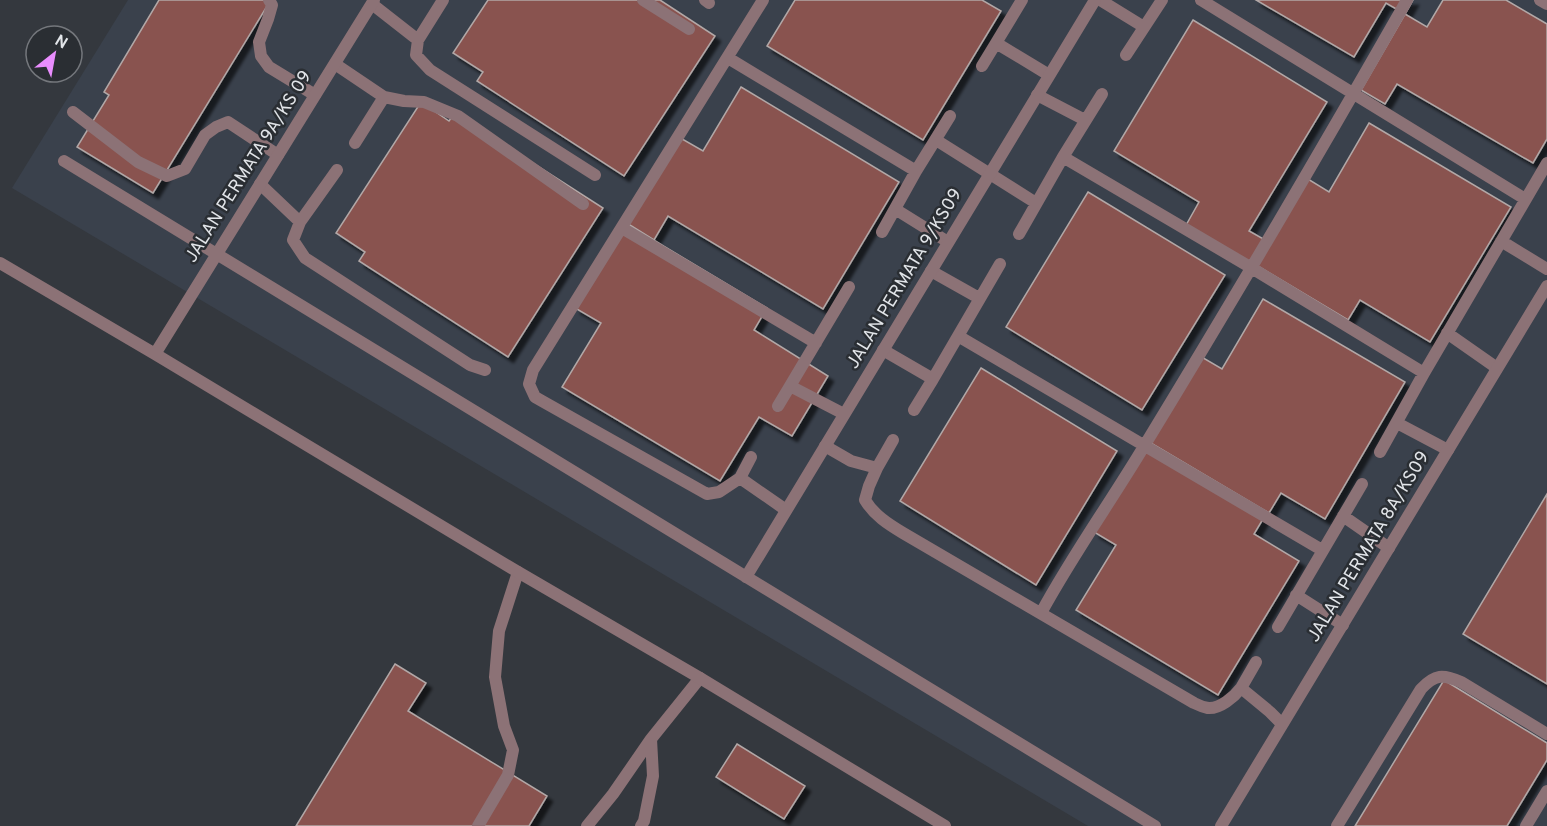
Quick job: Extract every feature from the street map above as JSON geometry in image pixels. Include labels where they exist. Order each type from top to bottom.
[{"type":"street","points":[[269,0],[272,5],[259,42],[261,56],[269,67],[315,95]]},
{"type":"street","points":[[442,0],[418,40],[416,55],[430,70],[595,175]]},
{"type":"street","points":[[643,0],[689,29]]},
{"type":"street","points":[[751,457],[740,478],[719,492],[707,494],[535,397],[529,384],[533,370],[763,0]]},
{"type":"street","name":"JALAN PERMATA 9/KS09","points":[[746,577],[1095,0]]},
{"type":"street","points":[[1100,0],[1144,27]]},
{"type":"street","points":[[1126,55],[1162,0]]},
{"type":"street","points":[[1201,0],[1525,199]]},
{"type":"street","points":[[1041,613],[1059,580],[1145,445],[1407,0]]},
{"type":"street","points":[[1540,0],[1547,4]]},
{"type":"street","points":[[373,2],[418,40]]},
{"type":"street","name":"JALAN PERMATA 9A/KS 09","points":[[155,354],[373,2]]},
{"type":"street","points":[[982,66],[1017,2]]},
{"type":"street","points":[[996,43],[1049,75]]},
{"type":"street","points":[[728,58],[916,171]]},
{"type":"street","points":[[334,64],[384,97],[424,102],[458,116],[583,204]]},
{"type":"street","points":[[1019,234],[1102,94]]},
{"type":"street","points":[[1037,95],[1085,120]]},
{"type":"street","points":[[355,143],[384,97]]},
{"type":"street","points":[[74,112],[138,162],[167,176],[184,169],[205,135],[228,122],[278,155]]},
{"type":"street","points":[[882,232],[950,116]]},
{"type":"street","points":[[936,140],[1036,204]]},
{"type":"street","points":[[1063,157],[1424,373]]},
{"type":"street","points":[[64,161],[1155,826]]},
{"type":"street","points":[[1380,452],[1525,199],[1546,167]]},
{"type":"street","points":[[337,170],[300,222],[293,240],[305,258],[470,365],[485,370]]},
{"type":"street","points":[[260,184],[300,222]]},
{"type":"street","points":[[895,209],[948,242]]},
{"type":"street","points":[[621,228],[816,343]]},
{"type":"street","points":[[1501,242],[1547,269]]},
{"type":"street","points":[[0,263],[945,826]]},
{"type":"street","points":[[914,410],[1000,264]]},
{"type":"street","points":[[931,271],[980,298]]},
{"type":"street","name":"JALAN PERMATA 8A/KS09","points":[[1221,826],[1547,286]]},
{"type":"street","points":[[778,406],[849,287]]},
{"type":"street","points":[[1447,333],[1497,368]]},
{"type":"street","points":[[958,336],[1322,550]]},
{"type":"street","points":[[883,350],[933,380]]},
{"type":"street","points":[[790,386],[844,414]]},
{"type":"street","points":[[1397,423],[1448,450]]},
{"type":"street","points":[[893,440],[877,468],[866,500],[871,509],[884,521],[1194,703],[1207,708],[1221,705],[1236,694],[1256,662]]},
{"type":"street","points":[[825,446],[851,461],[877,468]]},
{"type":"street","points":[[740,478],[786,510]]},
{"type":"street","points":[[1278,627],[1362,484]]},
{"type":"street","points":[[1343,516],[1389,548]]},
{"type":"street","points":[[478,826],[508,775],[513,750],[504,726],[495,677],[499,631],[518,572]]},
{"type":"street","points":[[1296,595],[1342,625]]},
{"type":"street","points":[[1337,826],[1420,689],[1437,677],[1448,676],[1461,682],[1547,734]]},
{"type":"street","points":[[587,826],[613,794],[651,739],[700,678]]},
{"type":"street","points":[[1241,688],[1282,724]]},
{"type":"street","points":[[641,826],[653,776],[651,739]]},
{"type":"street","points":[[1526,826],[1547,791]]},
{"type":"shaded area","points":[[128,0],[1547,0],[1547,826],[1088,826],[12,188],[76,84],[84,84],[84,71]]},
{"type":"building","points":[[159,0],[264,0],[269,3],[153,193],[77,147],[109,95],[104,92]]},
{"type":"building","points":[[488,0],[660,0],[715,36],[624,176],[477,81],[483,72],[453,53]]},
{"type":"building","points":[[795,0],[982,0],[1001,11],[923,140],[767,46]]},
{"type":"building","points":[[1256,0],[1413,0],[1405,14],[1386,3],[1354,57]]},
{"type":"building","points":[[1443,0],[1506,0],[1547,24],[1547,139],[1533,163],[1397,84],[1385,104],[1361,90],[1405,14],[1427,27]]},
{"type":"building","points":[[1193,20],[1327,102],[1249,231],[1267,241],[1251,267],[1185,227],[1199,202],[1114,151]]},
{"type":"building","points":[[741,87],[899,182],[823,309],[668,216],[654,240],[625,222],[677,136],[703,151]]},
{"type":"building","points":[[421,102],[449,121],[455,113],[603,208],[508,357],[359,261],[365,252],[336,233]]},
{"type":"building","points":[[1369,123],[1511,207],[1430,342],[1360,300],[1348,320],[1256,265],[1308,179],[1329,192]]},
{"type":"building","points":[[1088,192],[1225,275],[1142,410],[1006,327]]},
{"type":"building","points":[[625,223],[767,308],[754,330],[828,376],[792,436],[759,417],[720,481],[562,387],[601,323],[575,308]]},
{"type":"building","points":[[1263,299],[1405,382],[1325,519],[1281,493],[1269,513],[1149,442],[1200,356],[1222,369]]},
{"type":"building","points":[[981,368],[1117,451],[1036,585],[900,501]]},
{"type":"building","points":[[1148,443],[1266,514],[1254,534],[1299,561],[1218,695],[1076,610],[1116,545],[1094,532]]},
{"type":"building","points":[[1547,494],[1547,684],[1463,634]]},
{"type":"building","points":[[395,664],[426,683],[408,711],[547,796],[529,826],[296,826]]},
{"type":"building","points":[[1444,680],[1547,743],[1547,760],[1507,826],[1355,826]]},
{"type":"building","points":[[737,744],[805,786],[784,819],[716,777]]}]
